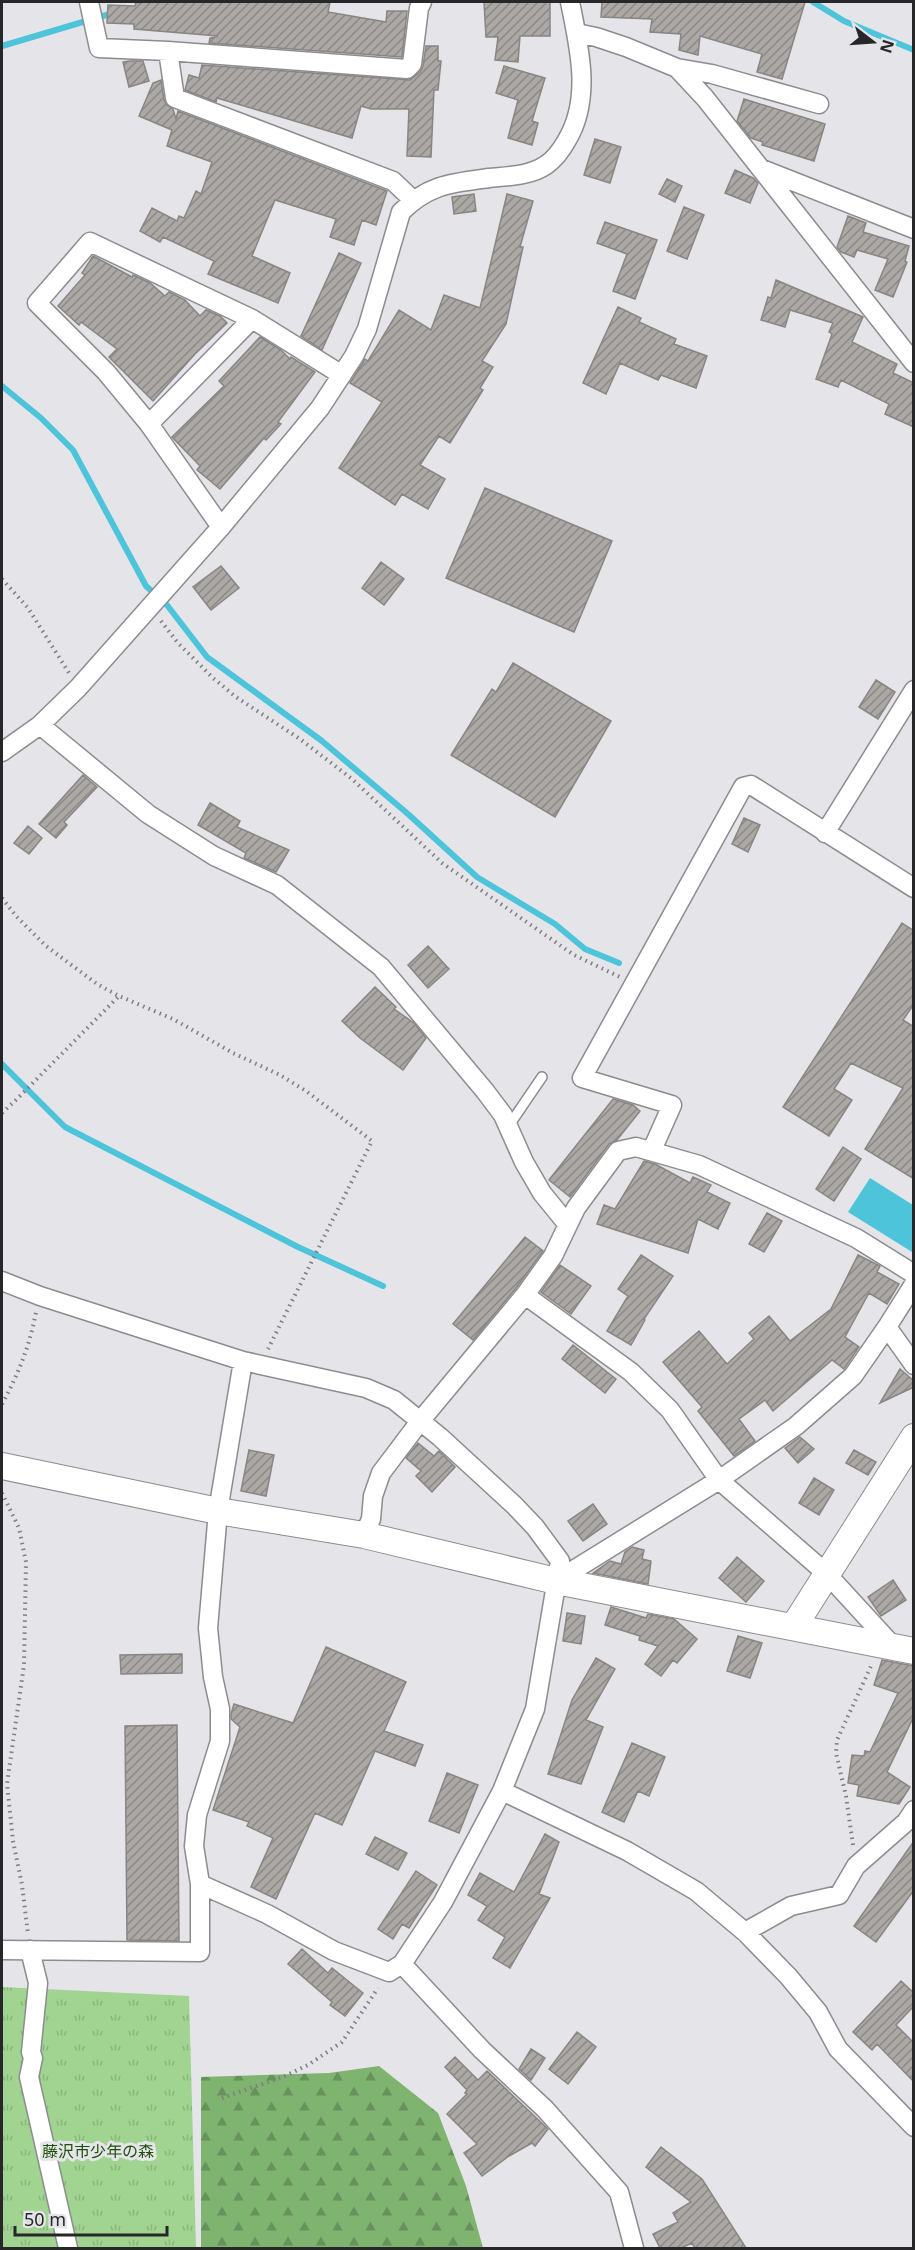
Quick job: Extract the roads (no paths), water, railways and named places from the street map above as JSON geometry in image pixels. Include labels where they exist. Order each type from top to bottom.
[{"type":"street","points":[[88,2],[99,48],[407,69],[412,64],[419,8],[423,2]]},
{"type":"street","points":[[2,752],[40,725],[78,688],[221,527],[320,408],[342,375],[367,329],[401,212],[413,200],[434,187],[525,173],[546,165],[561,151],[581,109],[582,77],[570,2]]},
{"type":"street","points":[[576,33],[626,46],[677,68],[712,74],[819,104]]},
{"type":"street","points":[[168,51],[175,98],[393,182],[413,200]]},
{"type":"street","points":[[677,68],[705,98],[914,363]]},
{"type":"street","points":[[761,169],[914,229]]},
{"type":"street","points":[[221,527],[149,424],[106,372],[37,303],[90,242],[252,319],[342,375]]},
{"type":"street","points":[[149,424],[252,319]]},
{"type":"street","points":[[825,833],[914,690]]},
{"type":"street","points":[[40,725],[148,814],[214,856],[277,885],[381,967],[486,1091],[503,1115],[524,1162],[542,1193],[568,1225]]},
{"type":"street","points":[[652,1150],[672,1106],[582,1078],[743,787],[751,784],[914,888]]},
{"type":"street","points":[[364,1535],[371,1518],[373,1496],[381,1473],[553,1256],[581,1200],[618,1151],[636,1147],[699,1165],[855,1238],[914,1274]]},
{"type":"street","points":[[2,1281],[40,1296],[252,1363],[366,1388],[394,1400],[421,1420],[478,1470],[535,1527],[560,1561],[535,1708],[502,1791],[443,1902],[395,1968]]},
{"type":"street","points":[[556,1581],[719,1480],[796,1426],[853,1376],[914,1284]]},
{"type":"street","points":[[525,1294],[630,1372],[662,1402],[719,1480],[827,1574],[896,1647]]},
{"type":"street","points":[[887,1327],[914,1365]]},
{"type":"street","points":[[2,1950],[200,1952],[200,1884],[194,1846],[197,1815],[220,1741],[220,1709],[213,1677],[208,1628],[218,1511],[252,1363]]},
{"type":"street","points":[[794,1626],[914,1437]]},
{"type":"street","points":[[2,1466],[218,1511],[364,1535],[556,1581],[896,1647]]},
{"type":"street","points":[[502,1791],[627,1851],[696,1891],[745,1932],[788,1976],[818,2012],[838,2049],[914,2127]]},
{"type":"street","points":[[745,1932],[791,1905],[838,1895],[856,1866],[906,1822],[914,1810]]},
{"type":"street","points":[[200,1884],[267,1914],[334,1951],[395,1968],[545,2109],[619,2192],[634,2248]]},
{"type":"street","points":[[30,1950],[38,1983],[31,2052],[33,2058],[29,2077],[68,2248]]},
{"type":"lane","points":[[508,1127],[542,1077]]},
{"type":"water","points":[[870,1178],[913,1205],[912,1252],[848,1212]]},
{"type":"waterway","points":[[188,2],[202,2]]},
{"type":"waterway","points":[[813,2],[844,21],[914,50]]},
{"type":"waterway","points":[[2,46],[113,13]]},
{"type":"waterway","points":[[2,386],[41,418],[73,450],[146,586],[167,605],[207,657],[322,741],[408,814],[477,877],[555,924],[585,949],[619,963]]},
{"type":"waterway","points":[[2,1064],[65,1127],[298,1247],[383,1286]]},
{"type":"park label","name":"藤沢市少年の森","points":[[98,2151]]}]
